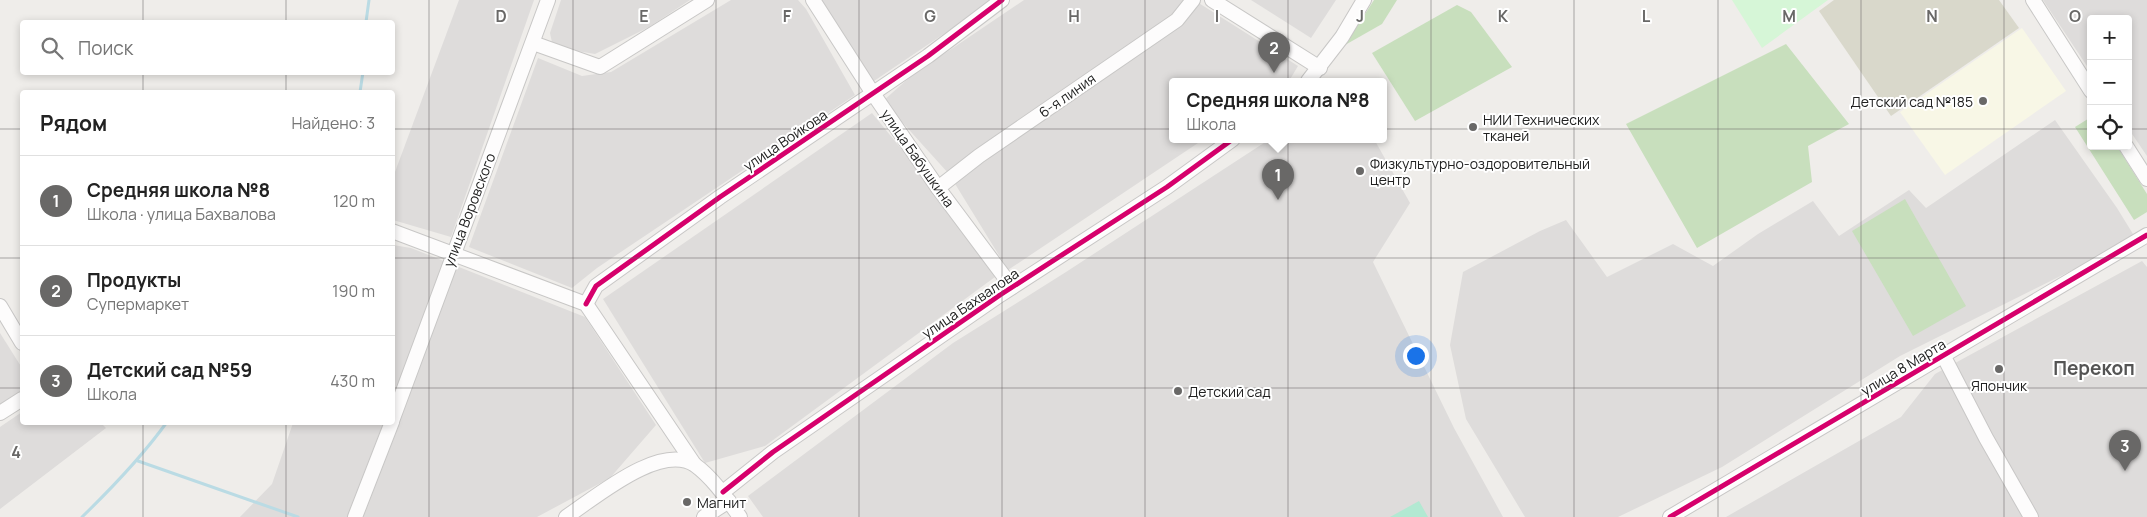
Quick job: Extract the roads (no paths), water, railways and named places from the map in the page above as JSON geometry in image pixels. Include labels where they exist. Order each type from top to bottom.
[{"type":"street","name":"улица Воровского","points":[[395,414],[548,0]]},
{"type":"street","points":[[533,43],[600,68],[707,0]]},
{"type":"street","name":"улица Бабушкина","points":[[813,0],[872,92],[938,188],[1012,287]]},
{"type":"street","name":"улица Войкова","points":[[586,304],[596,286],[720,197],[841,116],[872,92],[928,56],[1002,0]]},
{"type":"street","name":"6-я линия","points":[[938,188],[978,156],[1177,20],[1192,0]]},
{"type":"street","points":[[1212,0],[1320,68]]},
{"type":"street","points":[[1311,78],[1342,37],[1364,0]]},
{"type":"street","points":[[2033,0],[2087,85]]},
{"type":"street","name":"улица Бахвалова","points":[[704,517],[773,452],[1012,287],[1167,187],[1228,143]]},
{"type":"street","points":[[2129,150],[2147,179]]},
{"type":"street","points":[[395,232],[586,304],[694,464],[726,497],[740,517]]},
{"type":"street","name":"улица 8 Марта","points":[[1670,517],[2147,235]]},
{"type":"street","points":[[0,306],[20,340]]},
{"type":"street","points":[[1943,356],[1986,438],[2031,517]]},
{"type":"street","points":[[0,413],[20,400]]},
{"type":"street","name":"улица Воровского","points":[[355,517],[391,425]]},
{"type":"street","points":[[566,517],[645,465],[670,459],[694,464]]},
{"type":"waterway","points":[[366,20],[369,0]]},
{"type":"waterway","points":[[360,90],[363,75]]},
{"type":"waterway","points":[[82,517],[126,472],[165,425]]},
{"type":"waterway","points":[[138,461],[298,517]]},
{"type":"place","name":"Продукты","points":[[1274,73]]},
{"type":"place","name":"Детский сад №185","points":[[1983,101]]},
{"type":"place","name":"НИИ Технических тканей","points":[[1473,127]]},
{"type":"place","name":"Физкультурно-оздоровительный центр","points":[[1360,171]]},
{"type":"place","name":"Средняя школа №8","points":[[1278,200]]},
{"type":"place","name":"Япончик","points":[[1999,369]]},
{"type":"place","name":"Детский сад","points":[[1178,391]]},
{"type":"place","name":"Детский сад №59","points":[[2125,471]]},
{"type":"place","name":"Магнит","points":[[687,502]]},
{"type":"district","name":"Перекоп","points":[[2094,368]]}]
